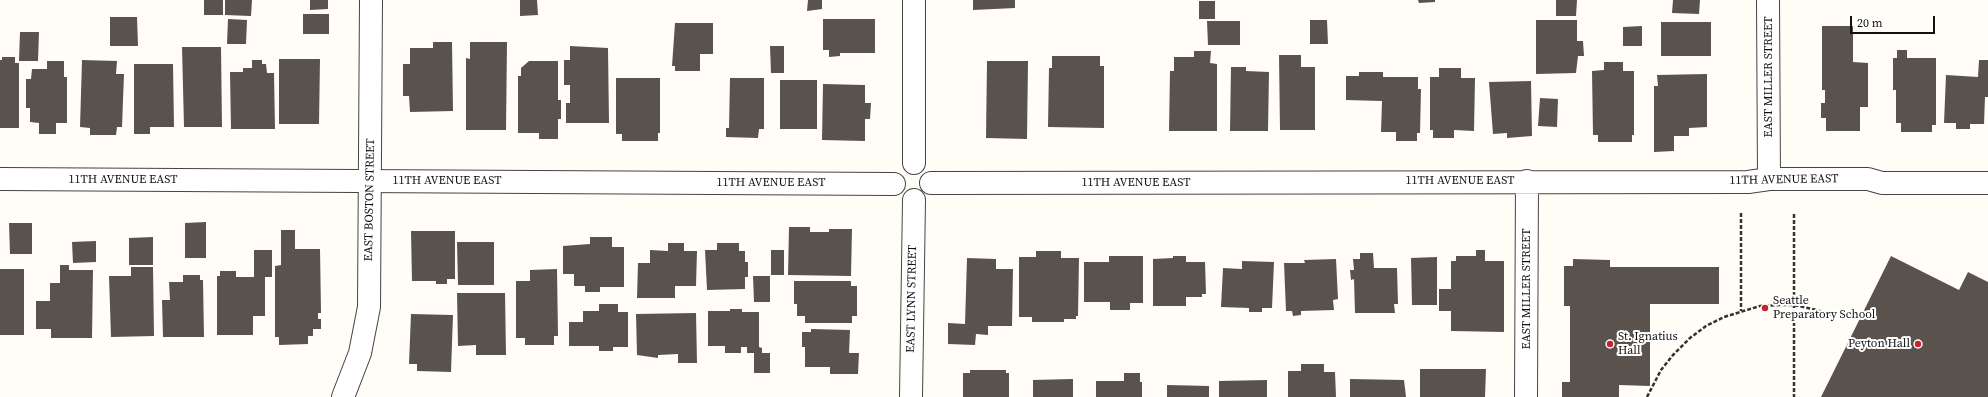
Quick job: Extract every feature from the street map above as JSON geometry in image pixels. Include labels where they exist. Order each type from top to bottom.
[{"type":"street","name":"EAST BOSTON STREET","points":[[343,397],[360,353],[369,307],[371,0]]},
{"type":"street","points":[[914,0],[914,163]]},
{"type":"street","name":"EAST MILLER STREET","points":[[1768,0],[1769,179]]},
{"type":"street","points":[[914,163],[926,168],[930,174],[931,183],[928,192],[924,197],[914,200],[905,199],[900,196],[894,184],[896,174],[899,169],[904,165],[914,163]]},
{"type":"street","name":"11TH AVENUE EAST","points":[[0,179],[894,184]]},
{"type":"street","name":"11TH AVENUE EAST","points":[[931,183],[1527,181],[1748,182],[1769,179],[1868,179],[1882,183],[1988,183]]},
{"type":"street","name":"EAST MILLER STREET","points":[[1526,397],[1527,181]]},
{"type":"street","name":"EAST LYNN STREET","points":[[911,397],[914,200]]},
{"type":"path","points":[[1740,213],[1741,311]]},
{"type":"path","points":[[1794,214],[1794,397]]},
{"type":"path","points":[[1647,397],[1661,370],[1690,338],[1706,326],[1741,311],[1760,306],[1794,305],[1817,310],[1836,317]]},
{"type":"building","points":[[204,0],[223,0],[223,15],[204,15]]},
{"type":"building","points":[[225,0],[252,0],[251,16],[225,15]]},
{"type":"building","points":[[310,0],[328,0],[328,9],[310,10]]},
{"type":"building","points":[[520,0],[537,0],[538,15],[520,16]]},
{"type":"building","points":[[808,0],[822,0],[822,9],[807,11]]},
{"type":"building","points":[[973,0],[1015,0],[1015,8],[973,10]]},
{"type":"building","points":[[1418,0],[1435,0],[1435,2],[1419,3]]},
{"type":"building","points":[[1556,0],[1577,0],[1576,16],[1556,16]]},
{"type":"building","points":[[1673,0],[1700,0],[1699,14],[1672,13]]},
{"type":"building","points":[[1199,1],[1215,1],[1215,19],[1199,19]]},
{"type":"building","points":[[303,14],[329,14],[329,34],[303,34]]},
{"type":"building","points":[[110,17],[137,17],[138,46],[110,46]]},
{"type":"building","points":[[228,19],[247,20],[246,44],[227,44]]},
{"type":"building","points":[[823,19],[875,19],[875,53],[840,53],[840,56],[829,57],[829,50],[823,50]]},
{"type":"building","points":[[1310,20],[1327,20],[1328,44],[1310,44]]},
{"type":"building","points":[[1536,20],[1577,20],[1577,41],[1583,41],[1584,56],[1578,56],[1576,73],[1536,74]]},
{"type":"building","points":[[1207,21],[1240,21],[1240,45],[1208,45]]},
{"type":"building","points":[[1661,22],[1711,22],[1711,56],[1661,56]]},
{"type":"building","points":[[675,23],[713,23],[713,54],[700,54],[700,71],[675,71],[675,66],[672,66]]},
{"type":"building","points":[[1642,26],[1642,46],[1623,46],[1623,27]]},
{"type":"building","points":[[1822,26],[1853,26],[1853,62],[1868,63],[1868,107],[1860,107],[1860,131],[1826,131],[1826,118],[1821,118],[1821,103],[1825,103],[1825,90],[1822,90]]},
{"type":"building","points":[[20,32],[39,32],[38,61],[19,61]]},
{"type":"building","points":[[433,42],[452,42],[453,111],[410,112],[409,96],[403,96],[403,64],[410,64],[410,48],[433,48]]},
{"type":"building","points":[[470,42],[507,42],[506,130],[466,130],[466,58],[470,59]]},
{"type":"building","points":[[570,46],[608,48],[609,123],[566,123],[566,103],[570,103],[570,85],[564,85],[564,60],[570,60]]},
{"type":"building","points":[[770,46],[784,46],[784,73],[771,73]]},
{"type":"building","points":[[182,47],[221,47],[222,127],[184,127]]},
{"type":"building","points":[[1897,50],[1907,50],[1907,58],[1936,58],[1936,125],[1932,125],[1932,132],[1901,132],[1901,123],[1896,123],[1896,90],[1893,90],[1893,58],[1897,58]]},
{"type":"building","points":[[1194,51],[1211,51],[1210,63],[1217,64],[1217,131],[1169,131],[1170,71],[1174,71],[1174,57],[1194,57]]},
{"type":"building","points":[[1279,55],[1301,55],[1301,67],[1315,67],[1315,130],[1280,130]]},
{"type":"building","points":[[1052,56],[1100,56],[1100,66],[1104,66],[1104,128],[1048,127],[1049,68],[1052,68]]},
{"type":"building","points":[[2,57],[15,57],[15,63],[19,63],[19,128],[0,128],[0,60],[2,60]]},
{"type":"building","points":[[279,59],[320,59],[319,124],[279,124]]},
{"type":"building","points":[[82,60],[117,61],[116,74],[124,74],[122,127],[117,127],[116,135],[90,135],[90,128],[80,127]]},
{"type":"building","points":[[252,60],[262,60],[262,64],[266,64],[267,73],[274,73],[275,129],[231,129],[230,72],[243,72],[243,68],[252,68]]},
{"type":"building","points":[[1979,60],[1988,60],[1988,97],[1985,97],[1984,124],[1970,124],[1970,129],[1956,129],[1956,123],[1944,123],[1946,75],[1978,77]]},
{"type":"building","points":[[47,61],[64,61],[64,77],[67,77],[67,123],[56,123],[56,134],[39,134],[39,123],[30,122],[30,108],[26,108],[26,79],[31,79],[32,69],[47,69]]},
{"type":"building","points":[[529,61],[558,61],[558,100],[561,100],[561,119],[558,119],[558,139],[539,139],[539,133],[518,133],[518,76],[521,76],[521,68]]},
{"type":"building","points":[[987,61],[1028,61],[1027,139],[986,138]]},
{"type":"building","points":[[1604,62],[1623,62],[1623,71],[1634,71],[1634,135],[1632,135],[1632,142],[1598,142],[1598,135],[1593,135],[1592,71],[1604,70]]},
{"type":"building","points":[[134,64],[173,64],[174,127],[150,127],[150,134],[134,134]]},
{"type":"building","points":[[1231,67],[1246,67],[1246,71],[1269,72],[1268,131],[1230,131]]},
{"type":"building","points":[[1439,68],[1461,68],[1461,78],[1475,78],[1474,131],[1454,130],[1454,138],[1433,138],[1433,130],[1430,130],[1430,77],[1439,77]]},
{"type":"building","points":[[1359,72],[1383,72],[1383,77],[1418,77],[1418,89],[1421,89],[1420,133],[1417,133],[1417,141],[1396,141],[1396,132],[1381,132],[1382,101],[1346,100],[1346,76],[1359,76]]},
{"type":"building","points":[[1707,74],[1707,127],[1689,128],[1689,136],[1674,136],[1674,151],[1654,152],[1654,86],[1658,86],[1657,75]]},
{"type":"building","points":[[616,78],[660,78],[660,133],[658,133],[658,141],[622,141],[622,134],[616,134]]},
{"type":"building","points":[[730,78],[764,78],[764,129],[759,129],[758,138],[726,137],[726,128],[729,128]]},
{"type":"building","points":[[780,80],[817,80],[817,129],[780,129]]},
{"type":"building","points":[[1531,81],[1532,136],[1507,138],[1507,133],[1493,134],[1489,82]]},
{"type":"building","points":[[823,84],[865,85],[865,103],[871,103],[870,119],[865,119],[865,141],[822,140]]},
{"type":"building","points":[[1540,98],[1558,99],[1557,127],[1538,126]]},
{"type":"building","points":[[206,222],[206,258],[185,258],[185,223]]},
{"type":"building","points":[[9,223],[32,223],[32,254],[10,254]]},
{"type":"building","points":[[789,227],[810,227],[810,232],[829,232],[829,229],[852,229],[851,276],[788,275]]},
{"type":"building","points":[[281,230],[295,230],[295,249],[320,249],[321,313],[318,313],[318,319],[321,319],[321,329],[313,329],[313,336],[308,336],[308,344],[279,345],[279,337],[275,337],[275,266],[281,265]]},
{"type":"building","points":[[411,231],[455,231],[455,279],[447,279],[447,284],[436,284],[436,281],[412,281]]},
{"type":"building","points":[[153,237],[153,265],[129,265],[129,238]]},
{"type":"building","points":[[590,237],[612,237],[612,247],[624,247],[624,287],[600,287],[600,292],[585,292],[585,286],[574,286],[574,274],[563,274],[563,246],[590,244]]},
{"type":"building","points":[[96,241],[96,262],[73,263],[72,242]]},
{"type":"building","points":[[457,242],[494,242],[494,285],[458,285]]},
{"type":"building","points":[[668,243],[684,243],[684,251],[697,251],[696,286],[675,286],[675,298],[637,298],[638,263],[650,263],[650,250],[668,251]]},
{"type":"building","points":[[717,243],[739,243],[739,251],[745,251],[745,262],[748,262],[748,277],[745,277],[745,289],[707,290],[705,250],[717,250]]},
{"type":"building","points":[[254,250],[272,250],[272,277],[265,277],[265,316],[253,316],[253,335],[217,335],[217,276],[220,276],[220,271],[236,271],[236,277],[254,277]]},
{"type":"building","points":[[771,250],[784,250],[784,275],[771,275]]},
{"type":"building","points":[[1476,250],[1485,250],[1485,261],[1504,261],[1504,332],[1451,331],[1451,311],[1439,311],[1439,289],[1451,289],[1451,261],[1456,261],[1456,256],[1476,256]]},
{"type":"building","points":[[1036,251],[1061,251],[1061,258],[1079,258],[1078,316],[1076,316],[1076,319],[1064,319],[1064,322],[1032,322],[1032,317],[1019,317],[1019,257],[1036,257]]},
{"type":"building","points":[[1360,253],[1373,253],[1374,268],[1397,268],[1398,304],[1394,304],[1395,313],[1355,313],[1354,279],[1351,280],[1350,270],[1354,270],[1353,259],[1360,259]]},
{"type":"building","points":[[1109,256],[1143,256],[1143,303],[1130,303],[1130,310],[1110,310],[1110,302],[1084,302],[1084,262],[1109,262]]},
{"type":"building","points":[[1173,256],[1186,256],[1186,262],[1205,262],[1206,294],[1202,294],[1202,297],[1186,297],[1186,306],[1153,306],[1153,259],[1173,258]]},
{"type":"building","name":"Peyton Hall","points":[[1891,256],[1959,290],[1968,272],[1988,282],[1988,397],[1821,397]]},
{"type":"building","points":[[1437,257],[1437,305],[1412,305],[1411,258]]},
{"type":"building","points":[[967,258],[996,259],[996,269],[1013,269],[1012,326],[988,326],[988,335],[976,334],[975,345],[948,344],[948,323],[965,324]]},
{"type":"building","points":[[1336,259],[1338,299],[1333,300],[1334,310],[1301,311],[1301,315],[1293,316],[1292,311],[1286,311],[1284,263],[1305,263],[1304,260]]},
{"type":"building","name":"St. Ignatius Hall","points":[[1573,259],[1610,260],[1610,267],[1719,267],[1719,304],[1650,304],[1650,386],[1619,385],[1619,397],[1562,397],[1562,382],[1570,382],[1570,306],[1564,306],[1564,266],[1573,266]]},
{"type":"building","points":[[1242,261],[1274,262],[1272,308],[1262,308],[1262,312],[1249,312],[1249,308],[1221,307],[1223,268],[1242,269]]},
{"type":"building","points":[[60,265],[69,265],[69,270],[93,270],[92,338],[51,338],[51,329],[36,329],[36,301],[50,301],[50,283],[60,283]]},
{"type":"building","points":[[131,267],[153,267],[154,336],[111,337],[109,276],[131,276]]},
{"type":"building","points":[[0,269],[24,269],[24,335],[0,335]]},
{"type":"building","points":[[557,269],[558,336],[554,336],[554,345],[525,345],[525,338],[516,338],[516,281],[530,281],[530,270]]},
{"type":"building","points":[[183,275],[200,275],[200,280],[203,280],[204,337],[163,337],[162,300],[170,300],[169,282],[183,282]]},
{"type":"building","points":[[753,276],[770,276],[770,302],[754,302]]},
{"type":"building","points":[[794,281],[851,281],[851,286],[857,286],[857,316],[852,316],[852,323],[805,323],[805,316],[797,316],[797,304],[794,304]]},
{"type":"building","points":[[457,293],[505,293],[506,355],[476,355],[476,345],[458,346]]},
{"type":"building","points":[[599,304],[618,304],[618,312],[628,312],[628,347],[613,347],[613,351],[599,351],[599,346],[569,346],[569,322],[583,322],[583,311],[599,311]]},
{"type":"building","points":[[730,309],[742,309],[742,312],[759,312],[759,347],[762,348],[762,353],[770,353],[770,373],[754,373],[754,353],[747,353],[747,347],[741,347],[741,353],[725,353],[725,346],[708,346],[708,311],[730,311]]},
{"type":"building","points":[[696,313],[697,363],[678,363],[678,354],[658,355],[658,358],[637,355],[636,314]]},
{"type":"building","points":[[411,314],[453,315],[451,372],[417,371],[417,364],[409,364]]},
{"type":"building","points":[[811,329],[850,330],[849,353],[859,353],[858,374],[830,374],[830,367],[805,367],[805,347],[802,347],[802,332],[811,332]]},
{"type":"building","points":[[1301,364],[1324,364],[1324,372],[1335,372],[1336,397],[1288,397],[1288,371],[1301,371]]},
{"type":"building","points":[[1420,369],[1486,369],[1485,397],[1420,397]]},
{"type":"building","points":[[970,370],[1006,370],[1006,373],[1009,373],[1009,397],[963,397],[963,373],[970,373]]},
{"type":"building","points":[[1124,373],[1140,373],[1140,382],[1142,382],[1142,397],[1096,397],[1096,381],[1124,381]]},
{"type":"building","points":[[1073,379],[1073,397],[1033,397],[1033,380]]},
{"type":"building","points":[[1350,379],[1404,380],[1406,397],[1350,397]]},
{"type":"building","points":[[1267,380],[1267,397],[1219,397],[1219,381]]},
{"type":"building","points":[[1167,385],[1209,386],[1209,397],[1167,397]]},
{"type":"place","name":"Seattle Preparatory School","points":[[1765,308]]},
{"type":"place","name":"St. Ignatius Hall","points":[[1610,344]]},
{"type":"place","name":"Peyton Hall","points":[[1918,344]]}]
